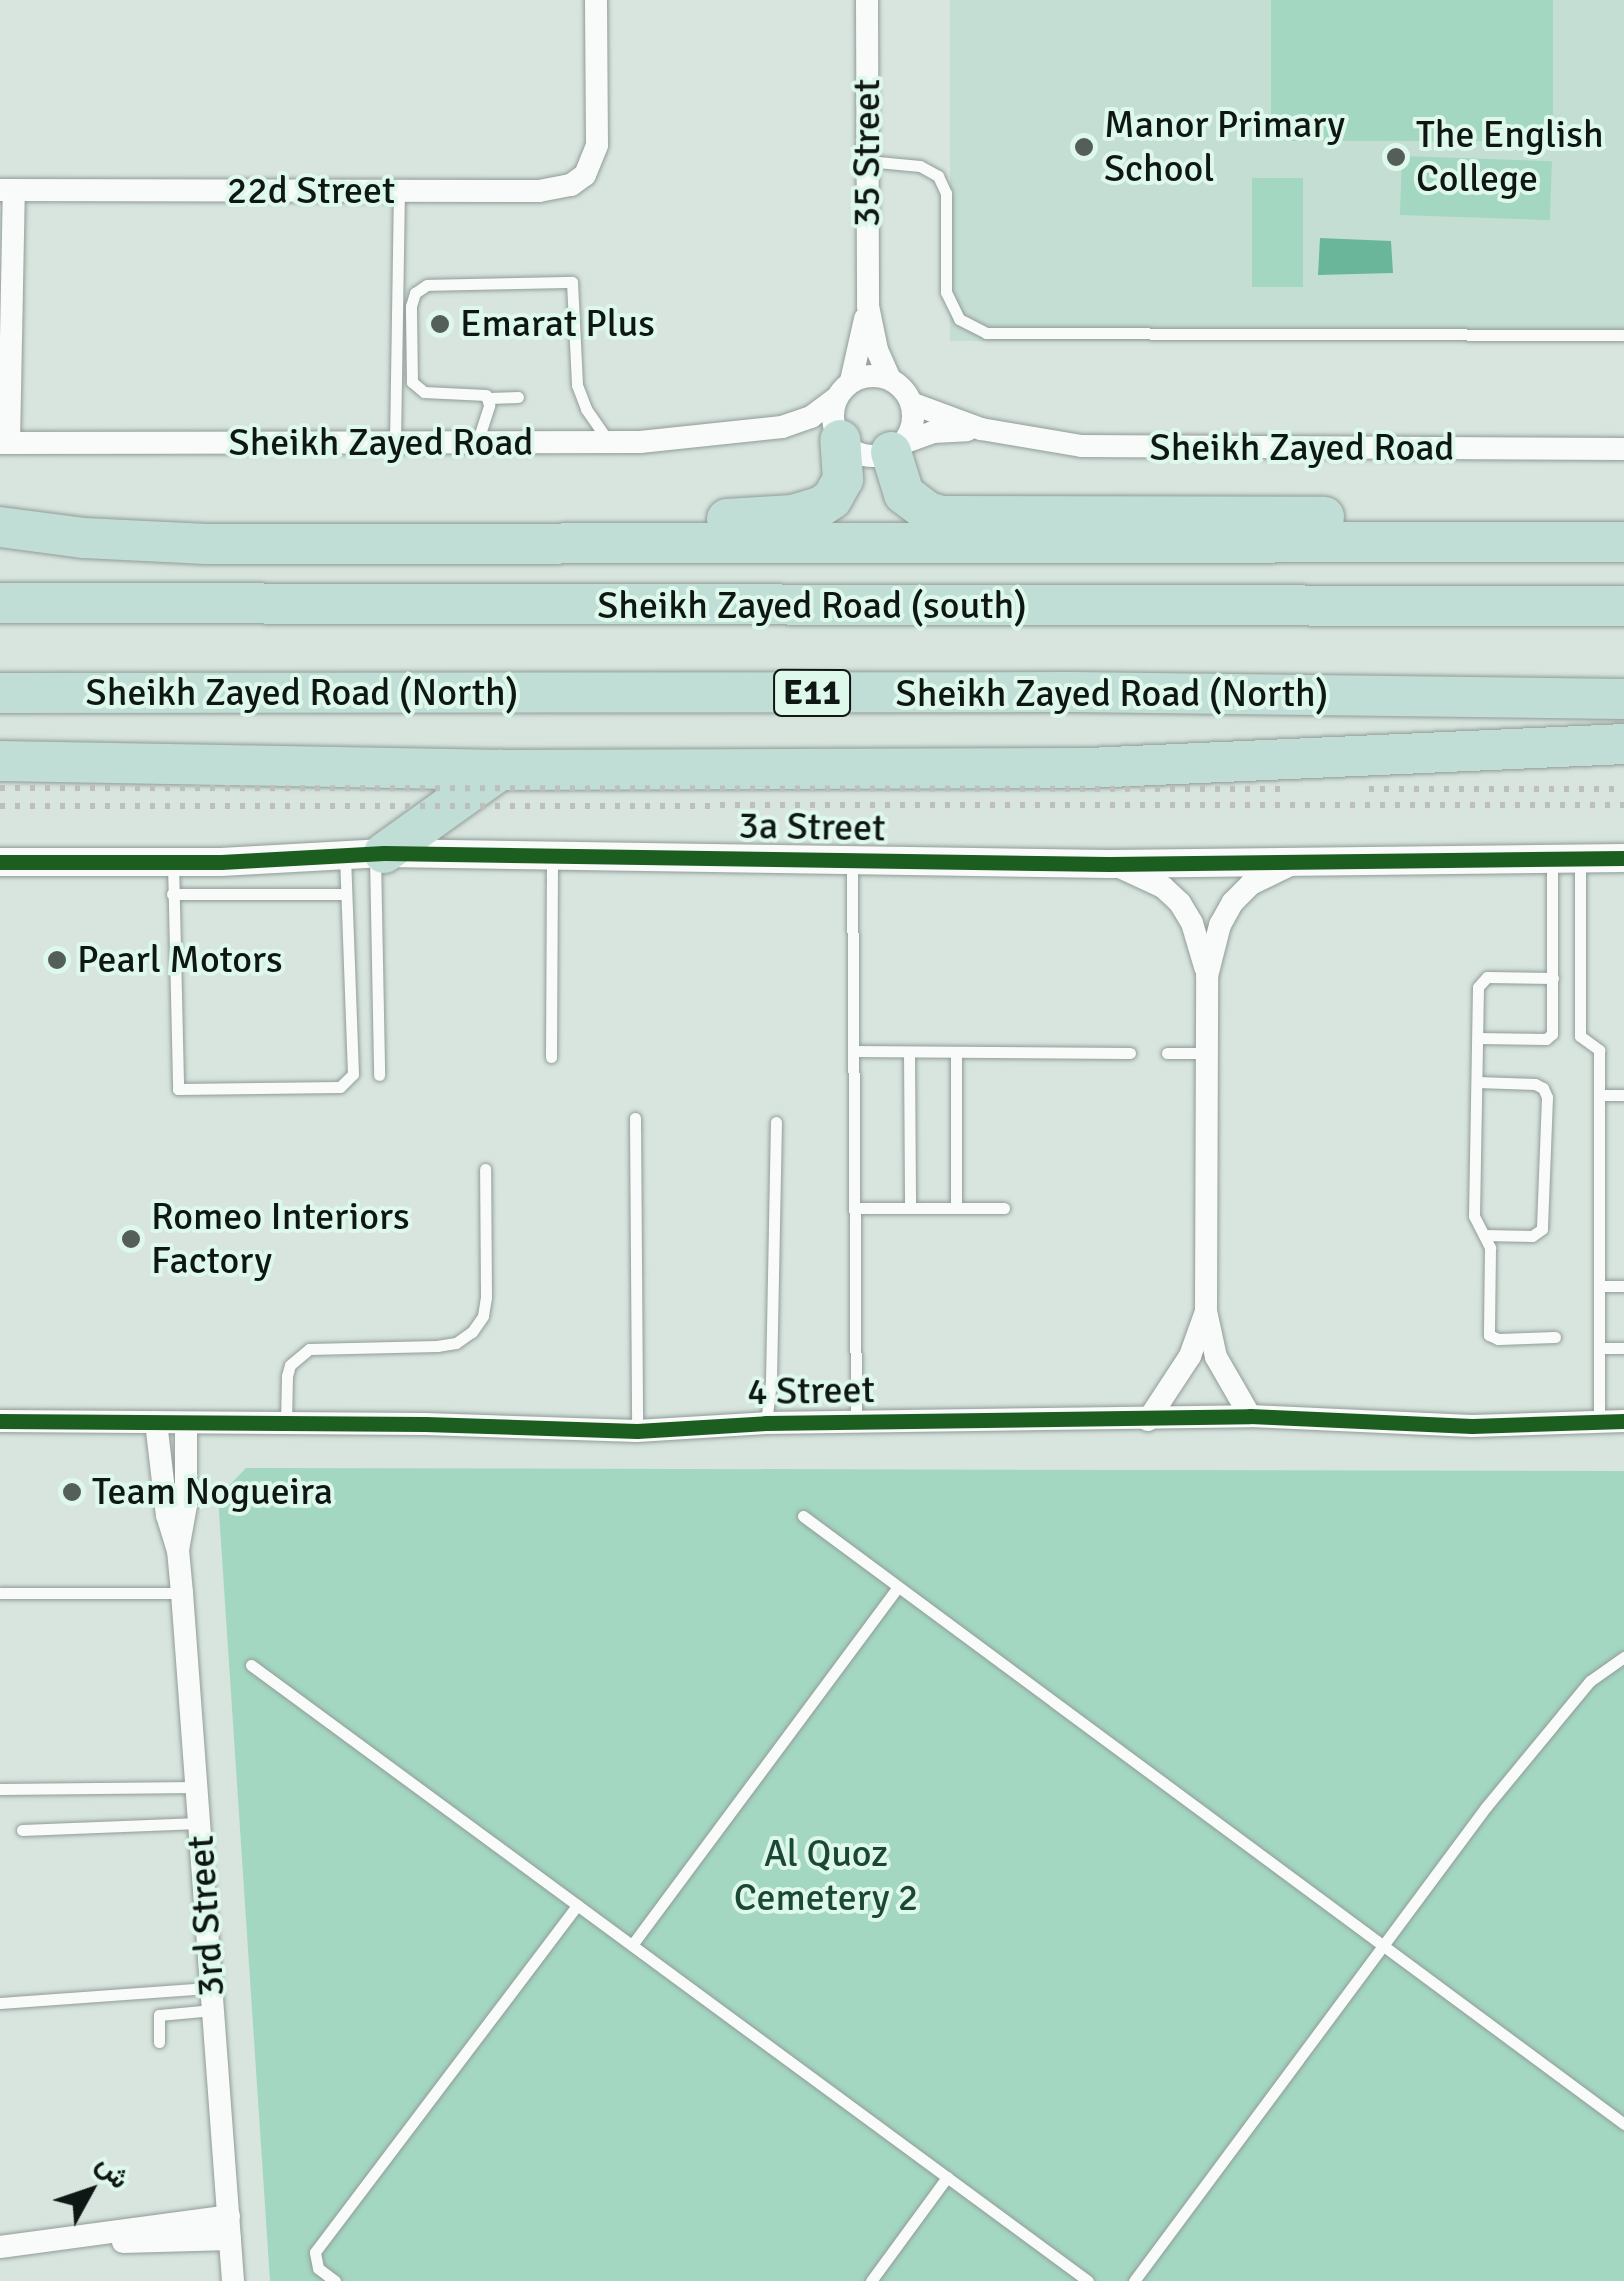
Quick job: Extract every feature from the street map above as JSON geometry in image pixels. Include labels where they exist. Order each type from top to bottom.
[{"type":"highway","points":[[500,540],[600,527],[806,513],[840,489],[844,464],[839,439]]},
{"type":"highway","points":[[897,448],[904,494],[928,512],[942,516],[1419,518],[1500,525],[1581,542]]},
{"type":"highway","points":[[0,527],[84,538]]},
{"type":"highway","points":[[0,543],[84,538],[266,544],[500,540],[957,545],[1624,542]]},
{"type":"highway","name":"Sheikh Zayed Road (south)","points":[[0,603],[1624,606]]},
{"type":"highway","name":"Sheikh Zayed Road (North)","points":[[0,693],[1071,692],[1624,699]]},
{"type":"highway","points":[[0,761],[500,770],[1088,768],[1624,744]]},
{"type":"highway","points":[[368,853],[500,770]]},
{"type":"street","name":"22d Street","points":[[7,191],[555,190],[584,175],[597,146],[596,0]]},
{"type":"street","name":"35 Street","points":[[867,0],[868,306],[877,350],[890,379]]},
{"type":"street","points":[[5,443],[7,191]]},
{"type":"street","name":"35 Street","points":[[851,381],[868,306]]},
{"type":"street","points":[[870,375],[890,379],[911,403],[912,424],[897,448],[864,455],[839,439],[832,412],[835,399],[851,381],[870,375]]},
{"type":"street","name":"Sheikh Zayed Road","points":[[761,431],[811,417],[835,399]]},
{"type":"street","name":"Sheikh Zayed Road","points":[[911,403],[980,429]]},
{"type":"street","name":"Sheikh Zayed Road","points":[[897,448],[933,432],[980,429],[1107,447],[1624,448]]},
{"type":"street","name":"Sheikh Zayed Road","points":[[5,443],[610,442],[761,431],[839,439]]},
{"type":"street","name":"3a Street","points":[[0,862],[173,862],[368,853],[1109,864],[1624,858]]},
{"type":"street","points":[[1250,1416],[1216,1357],[1206,1310],[1207,976],[1220,924],[1233,902],[1252,884],[1304,859]]},
{"type":"street","points":[[1109,864],[1143,875],[1180,903],[1192,923],[1207,976]]},
{"type":"street","points":[[1148,1420],[1190,1356],[1206,1310]]},
{"type":"street","name":"4 Street","points":[[0,1421],[636,1431],[766,1424],[1250,1416],[1472,1426],[1624,1421]]},
{"type":"street","points":[[156,1422],[167,1515],[178,1550]]},
{"type":"street","points":[[178,1550],[186,1505],[186,1422]]},
{"type":"street","name":"3rd Street","points":[[178,1550],[233,2281]]},
{"type":"street","points":[[0,2247],[230,2228]]},
{"type":"lane","points":[[866,161],[920,166],[944,185],[946,292],[959,319],[986,333],[1624,335]]},
{"type":"lane","points":[[395,443],[399,191]]},
{"type":"lane","points":[[518,397],[424,392],[414,386],[411,306],[421,288],[572,282],[574,395],[610,442]]},
{"type":"lane","points":[[478,443],[489,398]]},
{"type":"lane","points":[[173,862],[176,1083],[184,1091],[340,1087],[349,1083],[353,1074],[346,894],[368,853]]},
{"type":"lane","points":[[368,853],[379,1074]]},
{"type":"lane","points":[[551,1057],[552,855]]},
{"type":"lane","points":[[1478,1038],[1550,1038],[1566,858]]},
{"type":"lane","points":[[1566,858],[1580,1036],[1599,1050],[1599,1422]]},
{"type":"lane","points":[[852,860],[856,1422]]},
{"type":"lane","points":[[172,894],[346,894]]},
{"type":"lane","points":[[1553,978],[1483,979],[1478,986],[1474,1216],[1490,1248],[1490,1335],[1498,1339],[1556,1337]]},
{"type":"lane","points":[[853,1051],[1130,1053]]},
{"type":"lane","points":[[909,1052],[910,1208]]},
{"type":"lane","points":[[1168,1052],[1207,1052]]},
{"type":"lane","points":[[956,1053],[956,1208]]},
{"type":"lane","points":[[1477,1082],[1534,1084],[1543,1088],[1547,1097],[1542,1229],[1536,1235],[1484,1236]]},
{"type":"lane","points":[[1599,1094],[1624,1094]]},
{"type":"lane","points":[[635,1118],[636,1431]]},
{"type":"lane","points":[[766,1424],[772,1381],[776,1122]]},
{"type":"lane","points":[[286,1423],[286,1376],[290,1364],[309,1349],[436,1346],[456,1343],[472,1332],[483,1316],[486,1297],[485,1170]]},
{"type":"lane","points":[[854,1208],[1004,1208]]},
{"type":"lane","points":[[1599,1286],[1624,1286]]},
{"type":"lane","points":[[1599,1348],[1624,1348]]},
{"type":"lane","points":[[802,1516],[1624,2124]]},
{"type":"lane","points":[[632,1945],[898,1587]]},
{"type":"lane","points":[[0,1593],[182,1592]]},
{"type":"lane","points":[[1134,2281],[1381,1944],[1565,1709],[1607,1666],[1624,1657]]},
{"type":"lane","points":[[251,1665],[1088,2281]]},
{"type":"lane","points":[[0,1789],[196,1787]]},
{"type":"lane","points":[[22,1830],[199,1823]]},
{"type":"lane","points":[[335,2281],[318,2268],[314,2252],[577,1905]]},
{"type":"lane","points":[[0,2003],[212,1999]]},
{"type":"lane","points":[[159,2042],[159,2015],[212,1999]]},
{"type":"lane","points":[[871,2281],[947,2177]]},
{"type":"shaded area","points":[[950,0],[1624,0],[1624,341],[950,341]]},
{"type":"shaded area","points":[[1320,238],[1391,241],[1393,273],[1318,275]]},
{"type":"green space","points":[[1271,0],[1553,0],[1553,141],[1271,141]]},
{"type":"green space","points":[[1402,156],[1552,161],[1550,220],[1400,215]]},
{"type":"green space","points":[[1252,178],[1303,178],[1303,287],[1252,287]]},
{"type":"green space","name":"Al Quoz Cemetery 2","points":[[246,1468],[1624,1471],[1624,2281],[270,2281],[218,1497]]},
{"type":"railway","points":[[0,788],[1284,789]]},
{"type":"railway","points":[[1369,789],[1624,789]]},
{"type":"railway","points":[[0,806],[1624,805]]},
{"type":"cycle path","points":[[0,862],[221,862],[384,853],[1109,864],[1624,858]]},
{"type":"cycle path","points":[[0,1421],[425,1424],[637,1431],[766,1423],[1250,1416],[1472,1426],[1624,1421]]},
{"type":"place","name":"Manor Primary School","points":[[1084,147]]},
{"type":"place","name":"The English College","points":[[1396,157]]},
{"type":"place","name":"Emarat Plus","points":[[440,324]]},
{"type":"place","name":"Pearl Motors","points":[[57,960]]},
{"type":"place","name":"Romeo Interiors Factory","points":[[131,1239]]},
{"type":"place","name":"Team Nogueira","points":[[72,1492]]}]
